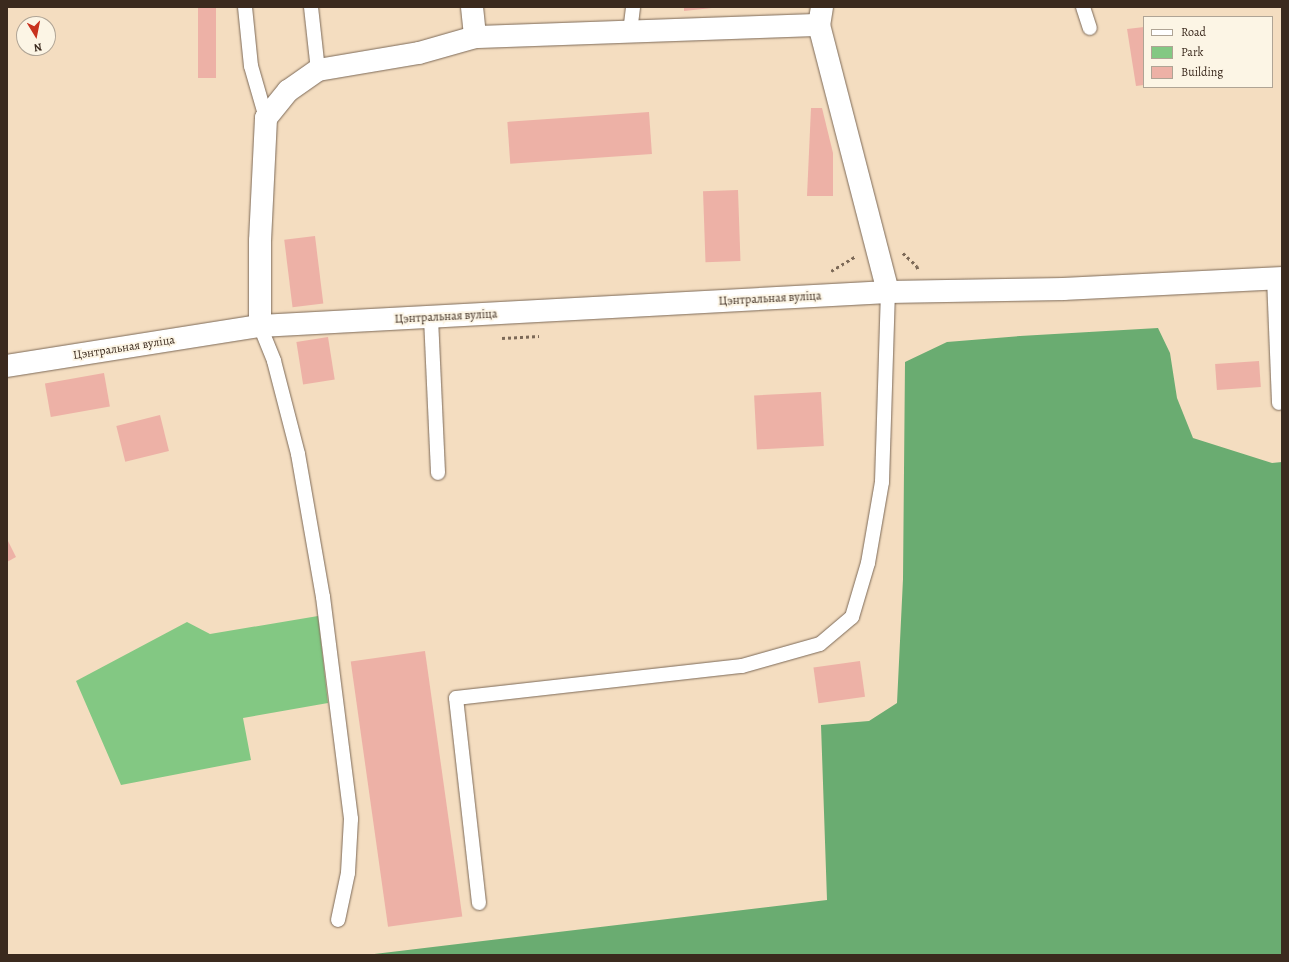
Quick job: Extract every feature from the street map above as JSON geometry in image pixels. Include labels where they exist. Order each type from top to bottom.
[{"type":"street","points":[[472,7],[475,37]]},
{"type":"street","points":[[260,326],[260,241],[266,118],[288,91],[318,70],[419,52],[475,37],[630,32],[821,16],[888,292]]},
{"type":"street","name":"Цэнтральная вуліца","points":[[7,366],[260,326],[431,318],[888,292],[1064,289],[1278,278]]},
{"type":"lane","points":[[245,7],[251,66],[266,118]]},
{"type":"lane","points":[[311,7],[318,70]]},
{"type":"lane","points":[[630,32],[633,7]]},
{"type":"lane","points":[[1083,7],[1090,28]]},
{"type":"lane","points":[[1278,278],[1279,403]]},
{"type":"lane","points":[[479,903],[456,698],[742,666],[820,644],[852,617],[868,563],[882,482],[888,292]]},
{"type":"lane","points":[[431,318],[438,473]]},
{"type":"lane","points":[[260,326],[274,361],[298,454],[323,597],[350,819],[348,873],[338,920]]},
{"type":"green space","points":[[1158,328],[1170,353],[1177,398],[1193,438],[1272,463],[1282,462],[1282,955],[366,955],[827,900],[821,725],[869,721],[897,703],[903,579],[905,362],[947,342]]},
{"type":"green space","points":[[318,616],[328,703],[243,718],[251,760],[121,785],[76,681],[187,622],[210,634]]},
{"type":"building","points":[[198,7],[216,7],[216,78],[198,78]]},
{"type":"building","points":[[684,7],[712,7],[712,8],[684,11]]},
{"type":"building","points":[[1143,27],[1143,85],[1136,86],[1127,29]]},
{"type":"building","points":[[811,108],[822,108],[833,153],[833,196],[807,196]]},
{"type":"building","points":[[649,112],[652,154],[510,164],[507,122]]},
{"type":"building","points":[[738,190],[740,261],[705,262],[703,191]]},
{"type":"building","points":[[315,236],[323,303],[293,307],[284,240]]},
{"type":"building","points":[[328,337],[335,379],[303,384],[296,342]]},
{"type":"building","points":[[1259,361],[1261,387],[1217,390],[1215,364]]},
{"type":"building","points":[[104,373],[110,406],[51,417],[45,383]]},
{"type":"building","points":[[821,392],[824,446],[757,449],[754,396]]},
{"type":"building","points":[[160,415],[169,451],[125,462],[116,426]]},
{"type":"building","points":[[7,539],[16,557],[7,562]]},
{"type":"building","points":[[425,651],[462,916],[388,927],[351,661]]},
{"type":"building","points":[[860,661],[865,697],[818,703],[813,668]]}]
